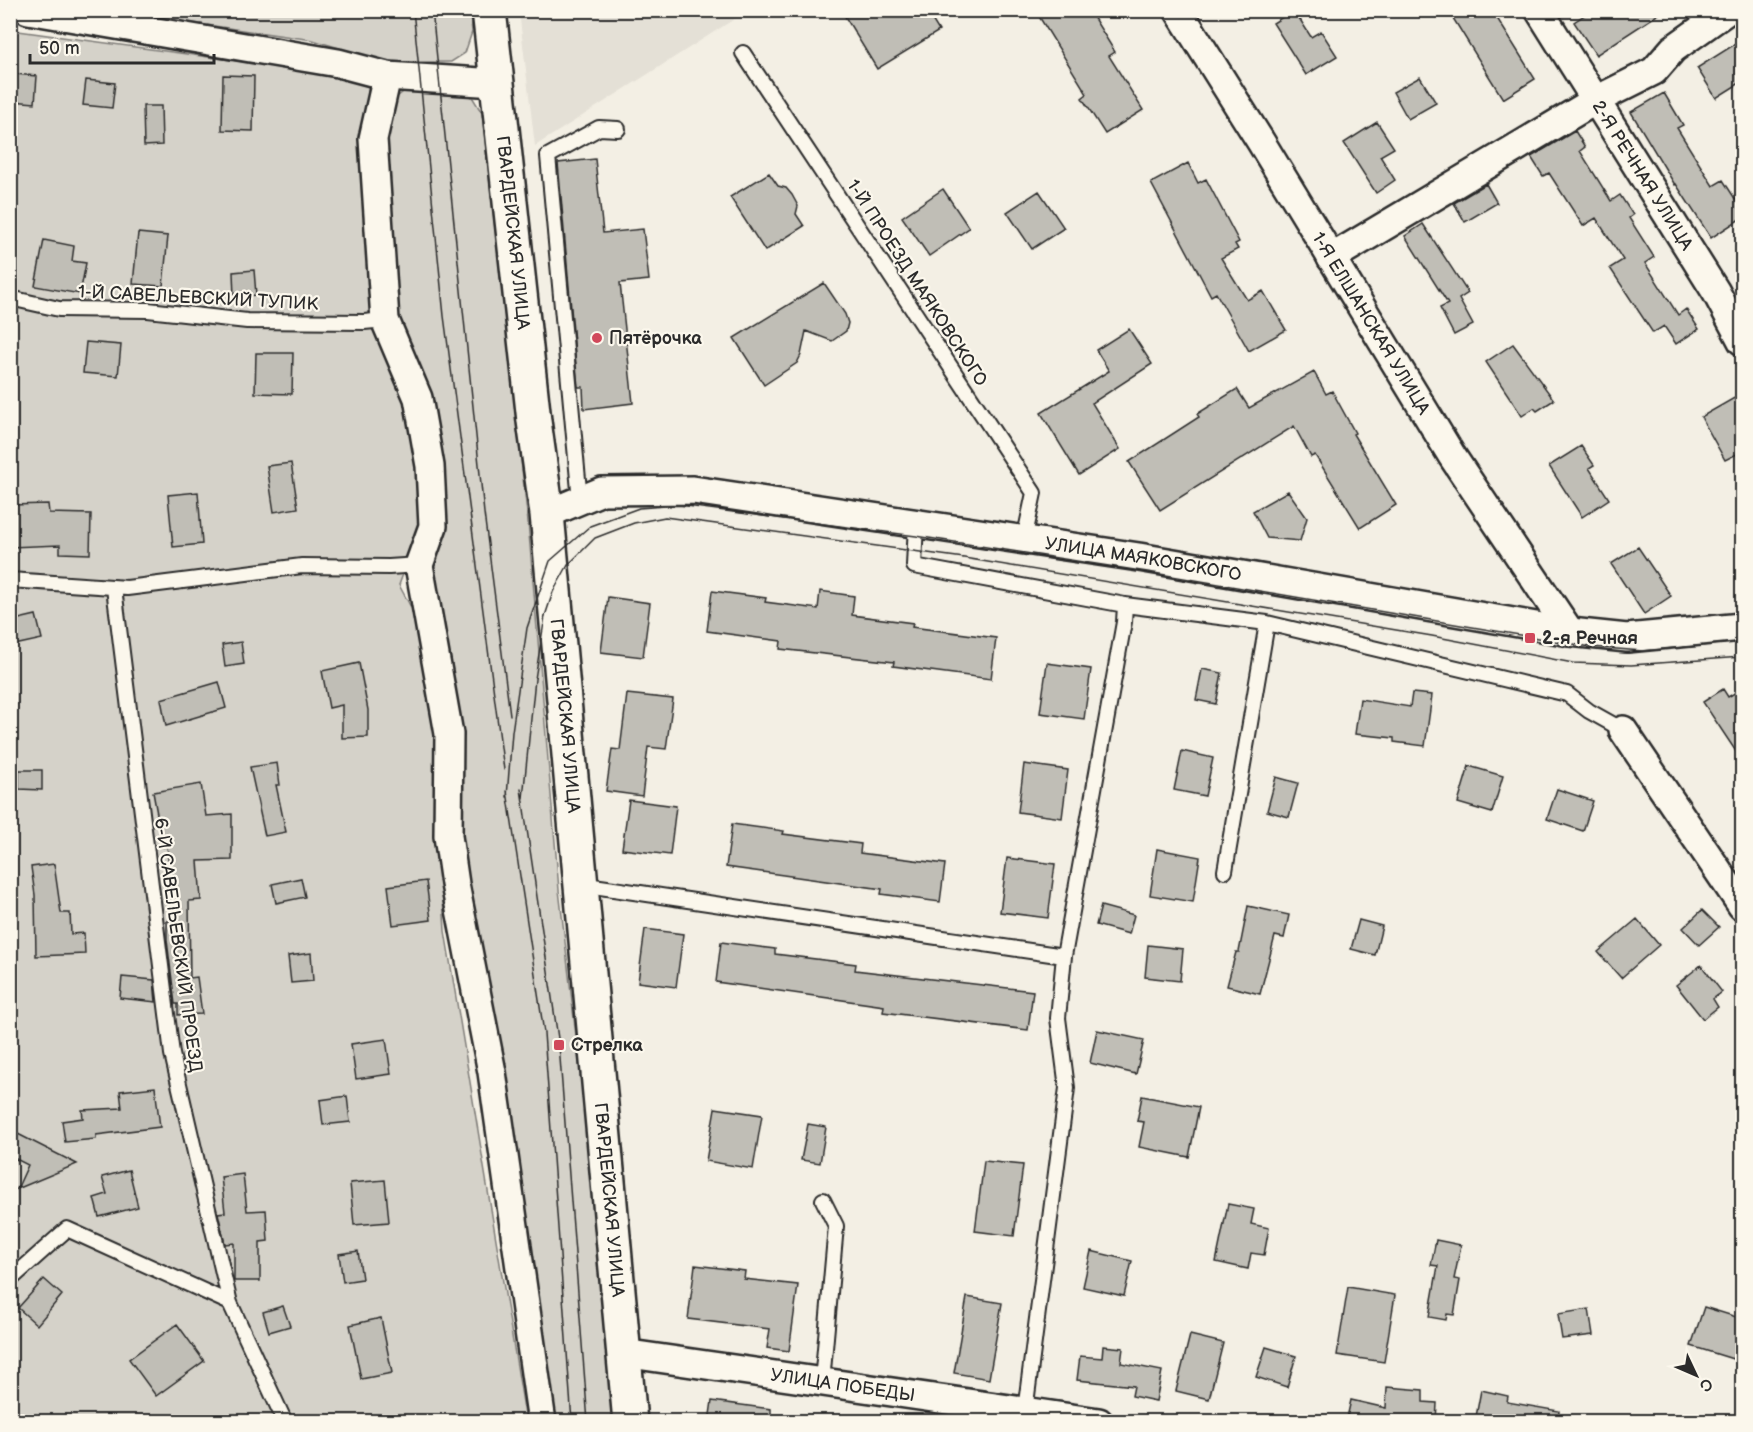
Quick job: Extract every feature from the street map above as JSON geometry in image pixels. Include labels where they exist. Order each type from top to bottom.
[{"type":"main road","name":"ГВАРДЕЙСКАЯ УЛИЦА","points":[[489,10],[534,421],[547,514],[630,1422]]},
{"type":"street","points":[[28,10],[338,63],[387,76],[496,83]]},
{"type":"street","name":"1-Я ЕЛШАНСКАЯ УЛИЦА","points":[[1178,10],[1452,456],[1570,632]]},
{"type":"street","name":"2-Я РЕЧНАЯ УЛИЦА","points":[[1539,10],[1716,292],[1743,340]]},
{"type":"street","points":[[1331,258],[1596,100],[1654,70],[1673,49],[1728,10]]},
{"type":"street","points":[[387,76],[373,139],[386,320],[418,398],[430,466],[433,526],[419,565],[450,734],[449,845],[462,925],[492,1072],[542,1422]]},
{"type":"street","name":"УЛИЦА МАЯКОВСКОГО","points":[[547,514],[602,491],[693,490],[1150,559],[1570,632],[1627,638],[1743,627]]},
{"type":"street","points":[[1623,730],[1743,906]]},
{"type":"street","name":"УЛИЦА ПОБЕДЫ","points":[[623,1353],[822,1382],[1015,1414],[1099,1422]]},
{"type":"lane","name":"1-Й ПРОЕЗД МАЯКОВСКОГО","points":[[743,53],[1034,493],[1024,540]]},
{"type":"lane","points":[[580,501],[549,156],[599,128],[618,129]]},
{"type":"lane","name":"1-Й САВЕЛЬЕВСКИЙ ТУПИК","points":[[10,298],[59,309],[148,310],[247,321],[364,322],[386,320]]},
{"type":"lane","points":[[915,523],[914,566],[1125,605],[1267,624],[1567,694],[1589,711],[1623,730]]},
{"type":"lane","points":[[10,580],[127,588],[302,566],[419,565]]},
{"type":"lane","name":"6-Й САВЕЛЬЕВСКИЙ ПРОЕЗД","points":[[114,588],[172,1054],[230,1303],[285,1422]]},
{"type":"lane","points":[[1015,1414],[1067,1088],[1058,1018],[1064,956],[1124,622],[1125,605]]},
{"type":"lane","points":[[1225,871],[1267,624]]},
{"type":"lane","points":[[580,884],[1064,956]]},
{"type":"lane","points":[[822,1382],[836,1226],[823,1200]]},
{"type":"lane","points":[[10,1280],[67,1229],[230,1303]]},
{"type":"shaded area","points":[[519,10],[747,11],[535,146]]},
{"type":"shaded area","points":[[109,11],[470,11],[472,32],[465,53],[451,62],[385,62],[313,40]]},
{"type":"shaded area","points":[[11,30],[347,76],[368,86],[367,201],[377,338],[407,399],[418,467],[423,519],[399,585],[421,626],[437,737],[439,836],[445,931],[526,1421],[11,1422]]},
{"type":"shaded area","points":[[407,89],[455,90],[471,95],[482,113],[528,522],[559,890],[619,1421],[539,1421],[460,924],[433,574],[443,510],[397,321],[381,152],[392,101]]},
{"type":"building","points":[[841,10],[926,10],[939,31],[877,69]]},
{"type":"building","points":[[1035,10],[1089,10],[1115,52],[1109,56],[1143,110],[1105,134],[1082,98],[1087,94]]},
{"type":"building","points":[[1294,10],[1311,37],[1321,31],[1337,56],[1306,75],[1273,23]]},
{"type":"building","points":[[1448,10],[1492,10],[1535,79],[1503,99]]},
{"type":"building","points":[[1592,10],[1665,10],[1596,55],[1574,22]]},
{"type":"building","points":[[1743,39],[1743,81],[1716,98],[1697,68]]},
{"type":"building","points":[[14,74],[37,76],[35,103],[12,101]]},
{"type":"building","points":[[223,75],[254,76],[253,131],[222,130]]},
{"type":"building","points":[[1420,77],[1436,103],[1408,119],[1393,92]]},
{"type":"building","points":[[86,80],[115,83],[112,108],[83,105]]},
{"type":"building","points":[[1664,93],[1683,125],[1677,128],[1713,186],[1723,180],[1743,211],[1743,217],[1711,238],[1675,185],[1631,112]]},
{"type":"building","points":[[143,106],[161,106],[162,145],[144,146]]},
{"type":"building","points":[[1377,122],[1394,148],[1380,156],[1395,180],[1376,193],[1344,143]]},
{"type":"building","points":[[1575,131],[1585,147],[1580,151],[1611,201],[1620,195],[1633,215],[1629,218],[1654,257],[1645,263],[1678,315],[1686,309],[1699,329],[1676,344],[1664,326],[1653,333],[1610,268],[1623,260],[1596,218],[1583,226],[1549,173],[1543,176],[1531,157]]},
{"type":"building","points":[[595,159],[603,233],[643,229],[649,280],[620,283],[633,403],[584,409],[583,387],[578,387],[558,163]]},
{"type":"building","points":[[1188,163],[1198,183],[1206,179],[1239,242],[1235,244],[1238,249],[1221,258],[1247,300],[1263,291],[1286,330],[1249,351],[1216,293],[1211,296],[1151,183]]},
{"type":"building","points":[[769,173],[778,186],[786,188],[792,195],[798,206],[796,214],[804,226],[765,251],[730,197]]},
{"type":"building","points":[[1486,184],[1497,203],[1465,222],[1454,203]]},
{"type":"building","points":[[943,189],[969,228],[929,256],[902,217]]},
{"type":"building","points":[[1039,191],[1064,228],[1032,249],[1007,212]]},
{"type":"building","points":[[1423,224],[1468,293],[1459,299],[1473,325],[1454,335],[1440,308],[1448,304],[1405,236]]},
{"type":"building","points":[[138,233],[168,236],[163,286],[133,284]]},
{"type":"building","points":[[44,240],[74,246],[72,261],[86,263],[80,294],[35,286]]},
{"type":"building","points":[[254,270],[256,295],[234,297],[233,272]]},
{"type":"building","points":[[824,283],[845,314],[848,323],[846,331],[832,341],[806,331],[797,363],[764,385],[734,338]]},
{"type":"building","points":[[1129,329],[1152,364],[1092,403],[1120,449],[1079,475],[1041,413],[1109,371],[1096,350]]},
{"type":"building","points":[[86,342],[121,345],[118,376],[83,373]]},
{"type":"building","points":[[1513,344],[1554,400],[1537,411],[1534,408],[1522,416],[1486,362]]},
{"type":"building","points":[[256,353],[293,353],[292,394],[255,393]]},
{"type":"building","points":[[1314,372],[1326,394],[1332,391],[1355,433],[1353,434],[1396,505],[1360,528],[1315,455],[1311,457],[1294,426],[1160,510],[1129,462],[1199,417],[1197,414],[1237,389],[1249,408]]},
{"type":"building","points":[[1743,393],[1743,451],[1725,460],[1701,417]]},
{"type":"building","points":[[1581,446],[1594,465],[1589,468],[1609,499],[1582,517],[1549,466]]},
{"type":"building","points":[[291,463],[298,508],[274,512],[267,466]]},
{"type":"building","points":[[1288,491],[1307,518],[1300,541],[1267,538],[1253,511]]},
{"type":"building","points":[[198,492],[202,544],[173,547],[168,495]]},
{"type":"building","points":[[48,504],[49,513],[91,514],[90,554],[60,553],[60,545],[10,547],[10,505]]},
{"type":"building","points":[[1638,547],[1671,596],[1644,614],[1611,564]]},
{"type":"building","points":[[712,591],[766,598],[765,602],[818,609],[820,591],[854,596],[852,615],[913,623],[912,627],[996,638],[991,679],[893,666],[894,662],[780,649],[781,641],[707,631]]},
{"type":"building","points":[[608,597],[650,603],[643,657],[601,652]]},
{"type":"building","points":[[36,615],[42,639],[10,646],[10,621]]},
{"type":"building","points":[[241,642],[244,664],[225,667],[222,645]]},
{"type":"building","points":[[359,663],[368,710],[368,737],[342,738],[342,705],[329,708],[322,671]]},
{"type":"building","points":[[1047,663],[1091,669],[1084,719],[1040,713]]},
{"type":"building","points":[[1202,669],[1222,673],[1216,704],[1196,700]]},
{"type":"building","points":[[219,682],[226,708],[166,726],[161,699]]},
{"type":"building","points":[[1743,688],[1743,762],[1703,702],[1723,689],[1728,697]]},
{"type":"building","points":[[1412,693],[1432,695],[1425,746],[1394,742],[1394,738],[1355,734],[1360,699],[1410,707]]},
{"type":"building","points":[[627,694],[673,699],[666,749],[648,747],[642,796],[606,791],[612,749],[620,750]]},
{"type":"building","points":[[1182,751],[1213,758],[1205,796],[1174,790]]},
{"type":"building","points":[[277,763],[280,785],[276,785],[286,832],[265,836],[250,767]]},
{"type":"building","points":[[1024,764],[1068,770],[1062,818],[1018,812]]},
{"type":"building","points":[[1469,766],[1503,776],[1492,813],[1458,803]]},
{"type":"building","points":[[19,770],[42,770],[42,790],[19,789]]},
{"type":"building","points":[[1276,777],[1298,783],[1289,817],[1267,811]]},
{"type":"building","points":[[201,784],[206,816],[232,814],[232,860],[198,861],[201,900],[189,901],[190,978],[197,977],[202,1014],[178,1015],[167,940],[167,921],[174,921],[167,846],[163,847],[153,792]]},
{"type":"building","points":[[1557,789],[1593,801],[1583,831],[1547,819]]},
{"type":"building","points":[[629,800],[676,806],[670,855],[622,849]]},
{"type":"building","points":[[732,824],[784,831],[783,834],[861,844],[860,853],[945,864],[940,902],[881,894],[882,889],[726,867]]},
{"type":"building","points":[[1157,849],[1200,857],[1193,902],[1150,895]]},
{"type":"building","points":[[1007,858],[1055,864],[1048,918],[1000,912]]},
{"type":"building","points":[[54,864],[61,913],[70,913],[71,934],[84,933],[85,954],[36,956],[35,895],[31,867]]},
{"type":"building","points":[[301,878],[305,897],[276,903],[272,884]]},
{"type":"building","points":[[426,881],[431,920],[393,925],[388,886]]},
{"type":"building","points":[[1101,906],[1134,915],[1129,934],[1096,925]]},
{"type":"building","points":[[1248,906],[1289,915],[1284,938],[1275,936],[1260,994],[1227,986],[1236,952],[1239,952]]},
{"type":"building","points":[[1702,910],[1719,927],[1699,945],[1683,928]]},
{"type":"building","points":[[1637,919],[1659,945],[1621,978],[1598,952]]},
{"type":"building","points":[[1359,920],[1382,926],[1375,955],[1351,949]]},
{"type":"building","points":[[645,929],[683,934],[676,987],[638,982]]},
{"type":"building","points":[[721,942],[775,949],[775,954],[856,964],[855,970],[1033,991],[1028,1030],[883,1012],[884,1006],[716,982]]},
{"type":"building","points":[[1148,945],[1183,949],[1180,981],[1145,977]]},
{"type":"building","points":[[311,953],[313,981],[291,983],[288,956]]},
{"type":"building","points":[[1701,965],[1722,992],[1713,999],[1718,1007],[1703,1019],[1676,985]]},
{"type":"building","points":[[122,977],[154,980],[156,1002],[120,998]]},
{"type":"building","points":[[1097,1030],[1144,1040],[1136,1074],[1090,1063]]},
{"type":"building","points":[[386,1039],[391,1074],[356,1079],[351,1044]]},
{"type":"building","points":[[155,1087],[160,1127],[96,1135],[96,1139],[65,1142],[62,1121],[83,1118],[82,1110],[122,1108],[120,1091]]},
{"type":"building","points":[[347,1096],[350,1122],[323,1125],[320,1100]]},
{"type":"building","points":[[1142,1096],[1199,1107],[1189,1157],[1139,1147],[1144,1122],[1137,1121]]},
{"type":"building","points":[[715,1108],[762,1115],[753,1169],[706,1161]]},
{"type":"building","points":[[808,1124],[826,1127],[820,1163],[801,1160]]},
{"type":"building","points":[[10,1130],[77,1164],[17,1189],[28,1165],[10,1156]]},
{"type":"building","points":[[984,1161],[1023,1165],[1014,1236],[975,1231]]},
{"type":"building","points":[[129,1170],[138,1207],[99,1217],[94,1198],[107,1194],[102,1177]]},
{"type":"building","points":[[243,1174],[247,1211],[266,1210],[268,1241],[260,1242],[260,1281],[234,1281],[234,1243],[225,1244],[218,1213],[225,1212],[221,1177]]},
{"type":"building","points":[[385,1180],[389,1222],[354,1225],[350,1183]]},
{"type":"building","points":[[1228,1204],[1254,1209],[1251,1224],[1269,1228],[1264,1255],[1251,1253],[1248,1269],[1216,1262]]},
{"type":"building","points":[[1436,1240],[1461,1245],[1454,1279],[1460,1280],[1454,1315],[1447,1314],[1446,1320],[1429,1317],[1438,1266],[1431,1265]]},
{"type":"building","points":[[358,1251],[362,1279],[343,1282],[339,1254]]},
{"type":"building","points":[[1091,1251],[1132,1261],[1124,1296],[1083,1287]]},
{"type":"building","points":[[695,1265],[745,1271],[744,1279],[798,1285],[789,1351],[767,1348],[770,1329],[688,1319]]},
{"type":"building","points":[[44,1279],[62,1295],[37,1325],[18,1308]]},
{"type":"building","points":[[1348,1287],[1395,1295],[1384,1362],[1337,1355]]},
{"type":"building","points":[[967,1297],[1002,1303],[989,1379],[954,1373]]},
{"type":"building","points":[[283,1306],[290,1326],[269,1332],[263,1312]]},
{"type":"building","points":[[1704,1307],[1743,1319],[1743,1330],[1733,1359],[1691,1346]]},
{"type":"building","points":[[1589,1309],[1593,1335],[1562,1339],[1558,1314]]},
{"type":"building","points":[[381,1318],[392,1373],[361,1379],[350,1325]]},
{"type":"building","points":[[177,1324],[204,1361],[156,1396],[129,1359]]},
{"type":"building","points":[[1190,1335],[1223,1343],[1209,1399],[1176,1391]]},
{"type":"building","points":[[1103,1346],[1123,1348],[1121,1363],[1162,1371],[1156,1401],[1132,1396],[1134,1386],[1077,1380],[1080,1356],[1102,1358]]},
{"type":"building","points":[[1266,1347],[1296,1356],[1287,1387],[1256,1377]]},
{"type":"building","points":[[1387,1387],[1423,1390],[1423,1402],[1437,1403],[1436,1422],[1346,1422],[1351,1400],[1386,1408]]},
{"type":"building","points":[[1481,1390],[1508,1396],[1507,1402],[1559,1411],[1558,1422],[1475,1422]]},
{"type":"building","points":[[712,1401],[771,1409],[771,1422],[709,1422]]},
{"type":"tram line","points":[[413,10],[444,316],[504,770]]},
{"type":"tram line","points":[[432,10],[484,513],[510,715]]},
{"type":"tram line","points":[[507,797],[512,732],[527,628],[550,561],[590,526],[639,508],[679,505],[916,536],[1154,573],[1591,647],[1643,651],[1742,642]]},
{"type":"tram line","points":[[523,798],[535,679],[545,616],[553,592],[568,565],[595,538],[634,523],[665,517],[964,558],[1432,636],[1573,663],[1631,665],[1742,657]]},
{"type":"tram line","points":[[521,789],[559,1045],[588,1422]]},
{"type":"tram line","points":[[507,791],[544,1033],[572,1422]]},
{"type":"place","name":"Пятёрочка","points":[[597,338]]},
{"type":"place","name":"2-я Речная","points":[[1530,638]]},
{"type":"place","name":"Стрелка","points":[[559,1045]]}]
